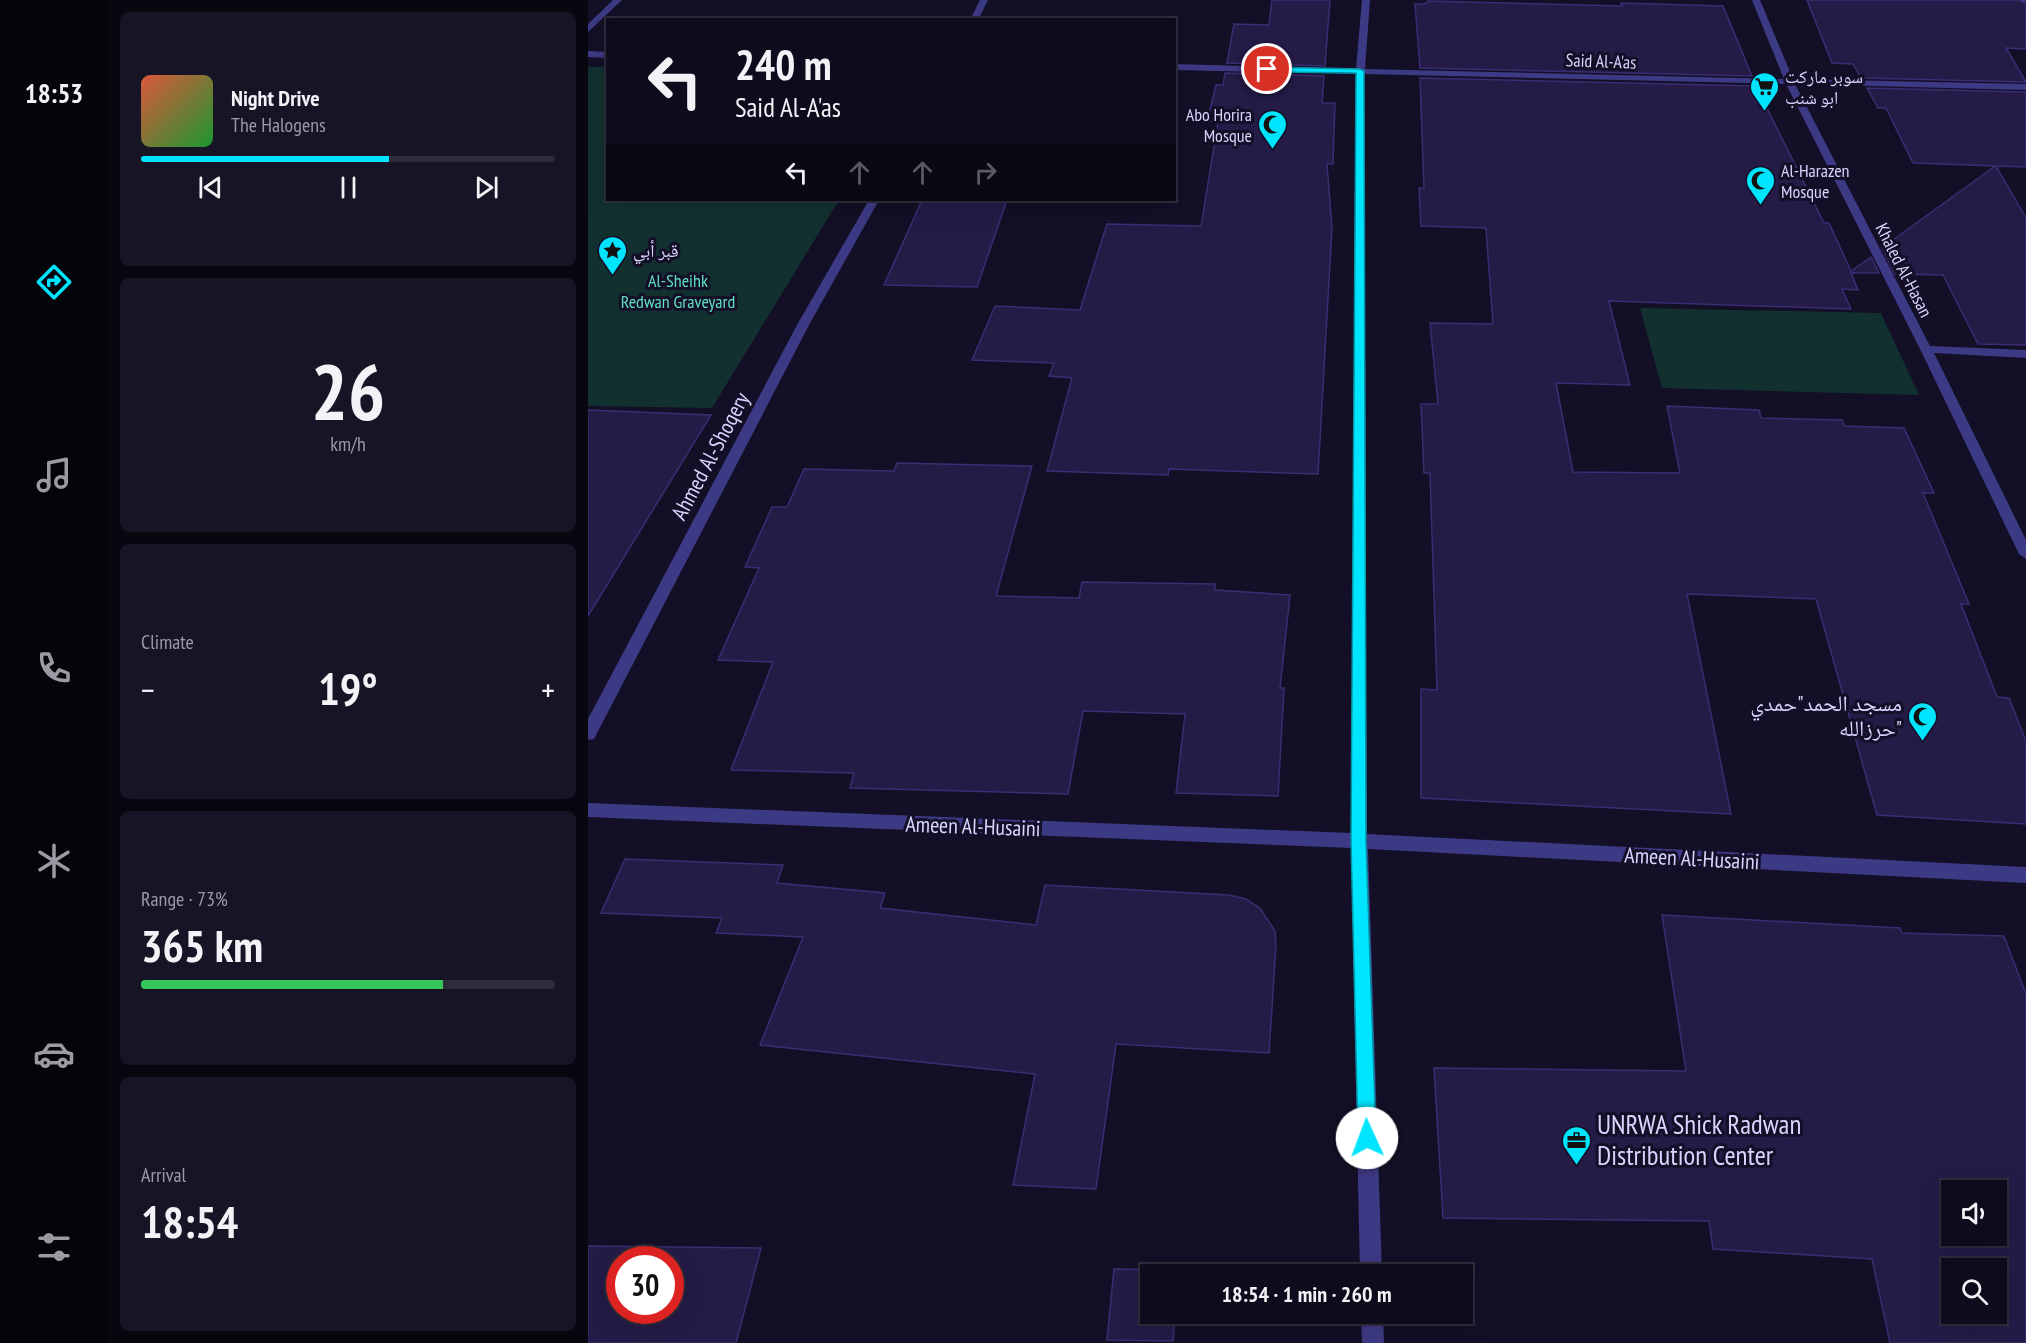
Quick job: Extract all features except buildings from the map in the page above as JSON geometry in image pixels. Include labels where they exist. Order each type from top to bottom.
[{"type":"street","points":[[588,29],[618,0]]},
{"type":"street","points":[[975,18],[984,0]]},
{"type":"street","points":[[1366,0],[1360,71],[1359,841],[1371,1264]]},
{"type":"street","name":"Khaled Al-Hasan","points":[[1756,0],[1790,83],[1926,349],[2026,554]]},
{"type":"street","points":[[588,54],[606,55]]},
{"type":"street","name":"Said Al-A'as","points":[[1176,67],[2026,87]]},
{"type":"street","name":"Ahmed Al-Shoqery","points":[[588,734],[803,325],[873,201]]},
{"type":"street","points":[[1926,349],[2026,354]]},
{"type":"street","name":"Ameen Al-Husaini","points":[[588,810],[1359,841],[2026,875]]},
{"type":"street","points":[[1372,1324],[1372,1343]]},
{"type":"green space","name":"Al-Sheihk Redwan Graveyard","points":[[588,67],[606,67],[606,201],[838,201],[712,408],[588,406]]},
{"type":"green space","points":[[1640,308],[1881,313],[1919,395],[1662,388]]},
{"type":"place","name":"سوبر ماركت ابو شنب","points":[[1764,112]]},
{"type":"place","name":"Abo Horira Mosque","points":[[1273,150]]},
{"type":"place","name":"Al-Harazen Mosque","points":[[1760,206]]},
{"type":"place","name":"قبر أبي","points":[[612,276]]},
{"type":"place","name":"مسجد الحمد\"حمدي حرزالله\"","points":[[1923,742]]},
{"type":"place","name":"UNRWA Shick Radwan Distribution Center","points":[[1576,1166]]},
{"type":"route","points":[[1267,69],[1360,71],[1359,841],[1367,1138]]}]
